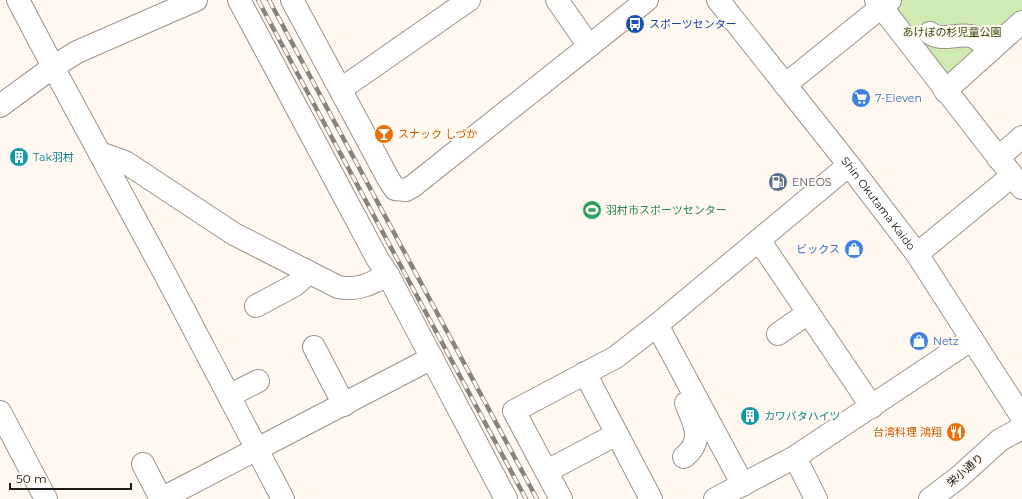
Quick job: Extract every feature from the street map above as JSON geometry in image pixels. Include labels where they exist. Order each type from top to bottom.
[{"type":"street","points":[[18,0],[283,499]]},
{"type":"street","points":[[0,106],[53,66],[153,8],[196,0]]},
{"type":"street","points":[[239,0],[373,251],[388,275],[506,499]]},
{"type":"street","points":[[292,0],[389,180],[395,189],[406,190],[647,0]]},
{"type":"street","points":[[341,89],[469,0]]},
{"type":"street","points":[[557,0],[589,46]]},
{"type":"street","name":"Shin Okutama Kaido","points":[[718,0],[849,165],[917,254],[1021,417]]},
{"type":"street","points":[[785,85],[883,2],[946,91],[1017,182],[917,254]]},
{"type":"street","points":[[946,91],[1022,22]]},
{"type":"street","points":[[930,33],[935,37],[971,36],[976,38],[990,51]]},
{"type":"street","points":[[998,158],[1022,137]]},
{"type":"street","points":[[100,153],[125,162],[234,234],[338,288],[349,289],[362,287],[388,275]]},
{"type":"street","points":[[561,499],[514,411],[616,358],[849,165]]},
{"type":"street","points":[[759,240],[872,407]]},
{"type":"street","points":[[256,306],[295,285],[309,273]]},
{"type":"street","points":[[778,334],[808,314]]},
{"type":"street","points":[[657,325],[743,485]]},
{"type":"street","points":[[715,499],[795,457],[972,339]]},
{"type":"street","points":[[314,347],[344,405]]},
{"type":"street","points":[[143,464],[161,499],[432,358]]},
{"type":"street","points":[[585,373],[651,499]]},
{"type":"street","points":[[229,396],[258,381]]},
{"type":"street","points":[[684,457],[696,444],[696,431],[686,403],[696,398]]},
{"type":"street","points":[[0,412],[46,499]]},
{"type":"street","name":"栄小通り","points":[[930,499],[959,477],[1000,440],[1021,417]]},
{"type":"street","points":[[546,471],[617,434]]},
{"type":"street","points":[[795,457],[816,499]]},
{"type":"green space","name":"あけぼの杉児童公園","points":[[902,0],[1022,0],[1022,13],[953,74],[943,73],[896,14],[897,4]]},
{"type":"railway","points":[[258,0],[526,499]]},
{"type":"railway","points":[[269,0],[537,499]]},
{"type":"place","name":"スポーツセンター","points":[[635,24]]},
{"type":"place","name":"7-Eleven","points":[[861,98]]},
{"type":"place","name":"スナック しづか","points":[[384,134]]},
{"type":"place","name":"Tak羽村","points":[[19,157]]},
{"type":"place","name":"ENEOS","points":[[778,182]]},
{"type":"place","name":"羽村市スポーツセンター","points":[[592,210]]},
{"type":"place","name":"ビックス","points":[[854,249]]},
{"type":"place","name":"Netz","points":[[919,341]]},
{"type":"place","name":"カワバタハイツ","points":[[750,416]]},
{"type":"place","name":"台湾料理 鴻翔","points":[[956,432]]}]
